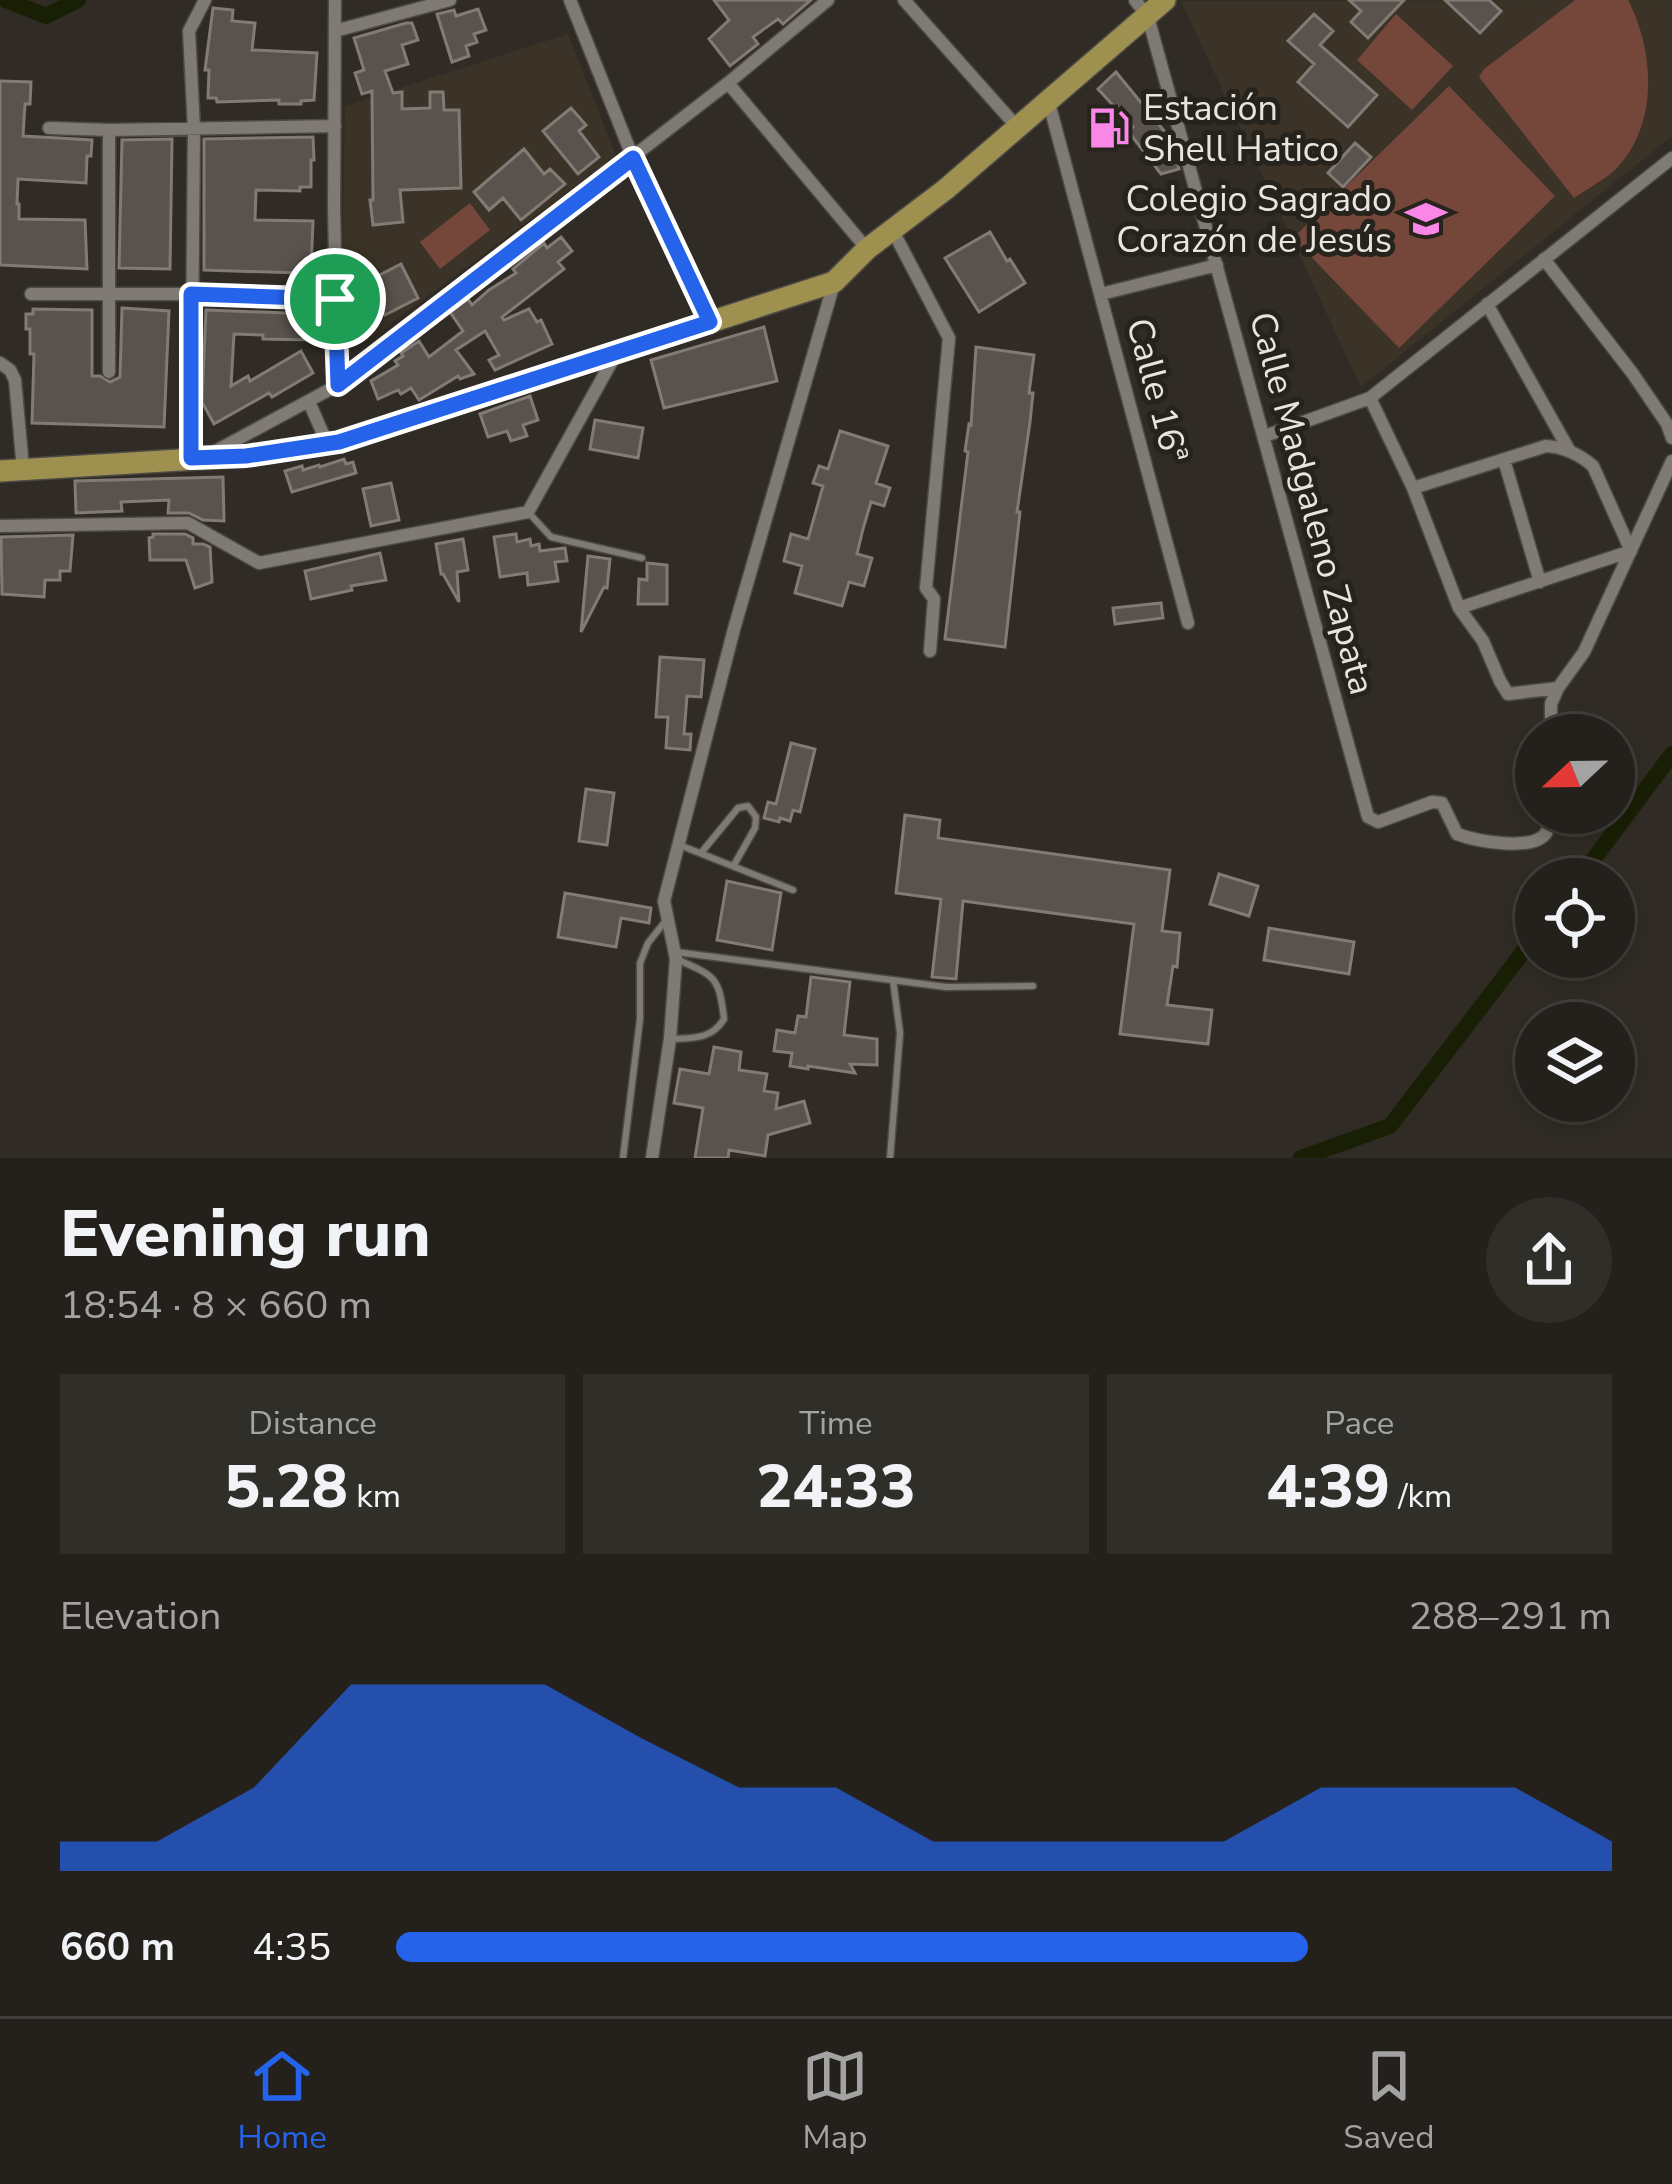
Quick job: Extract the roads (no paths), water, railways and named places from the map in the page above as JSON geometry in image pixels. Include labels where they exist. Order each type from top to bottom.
[{"type":"main road","points":[[0,471],[246,456],[339,442],[834,282],[867,249],[1049,103],[1142,8],[1165,0]]},
{"type":"street","points":[[205,0],[189,31],[197,458],[338,385],[633,158],[828,0]]},
{"type":"street","points":[[335,0],[338,385]]},
{"type":"street","points":[[335,31],[450,0]]},
{"type":"street","points":[[570,0],[633,158],[710,322]]},
{"type":"street","points":[[904,0],[1018,129]]},
{"type":"street","name":"Calle Madgaleno Zapata","points":[[1142,8],[1368,818],[1378,822],[1432,802],[1442,803],[1457,834],[1475,841],[1525,844],[1544,834]]},
{"type":"street","points":[[728,83],[867,249]]},
{"type":"street","name":"Calle 16ª","points":[[1049,103],[1188,623]]},
{"type":"street","points":[[49,128],[335,126]]},
{"type":"street","points":[[109,130],[109,371]]},
{"type":"street","points":[[1264,436],[1370,398],[1667,162],[1672,178]]},
{"type":"street","points":[[893,231],[949,338],[926,588],[934,599],[930,651]]},
{"type":"street","points":[[1544,259],[1633,374],[1672,438]]},
{"type":"street","points":[[1101,294],[1217,265]]},
{"type":"street","points":[[652,1158],[670,1039],[676,955],[664,901],[734,629],[834,282]]},
{"type":"street","points":[[31,294],[335,299]]},
{"type":"street","points":[[1487,304],[1570,452]]},
{"type":"street","points":[[0,526],[188,524],[259,563],[528,512],[617,351]]},
{"type":"street","points":[[0,362],[15,380],[23,469]]},
{"type":"street","points":[[1370,398],[1413,488],[1460,608],[1483,641],[1508,694],[1558,688]]},
{"type":"street","points":[[309,402],[327,443]]},
{"type":"street","points":[[1413,488],[1546,446],[1558,447],[1593,466],[1631,551]]},
{"type":"street","points":[[1504,460],[1540,582]]},
{"type":"street","points":[[1552,714],[1558,688],[1584,652],[1672,461]]},
{"type":"street","points":[[1460,608],[1631,551]]},
{"type":"lane","points":[[528,512],[550,537],[642,558]]},
{"type":"lane","points":[[701,853],[738,808],[748,806],[756,817],[755,828],[734,866]]},
{"type":"lane","points":[[678,845],[793,890]]},
{"type":"lane","points":[[623,1158],[638,1040],[640,963],[668,917]]},
{"type":"lane","points":[[676,955],[964,988],[1033,986]]},
{"type":"lane","points":[[670,1039],[704,1037],[724,1019],[716,980],[676,955]]},
{"type":"lane","points":[[890,1158],[900,1033],[893,980]]},
{"type":"waterway","points":[[6,0],[46,16],[78,0]]},
{"type":"waterway","points":[[1595,858],[1672,754]]},
{"type":"waterway","points":[[1301,1158],[1390,1126],[1515,962]]},
{"type":"place","name":"Estación Shell Hatico","points":[[1109,128]]},
{"type":"place","name":"Colegio Sagrado Corazón de Jesús","points":[[1426,219]]}]
